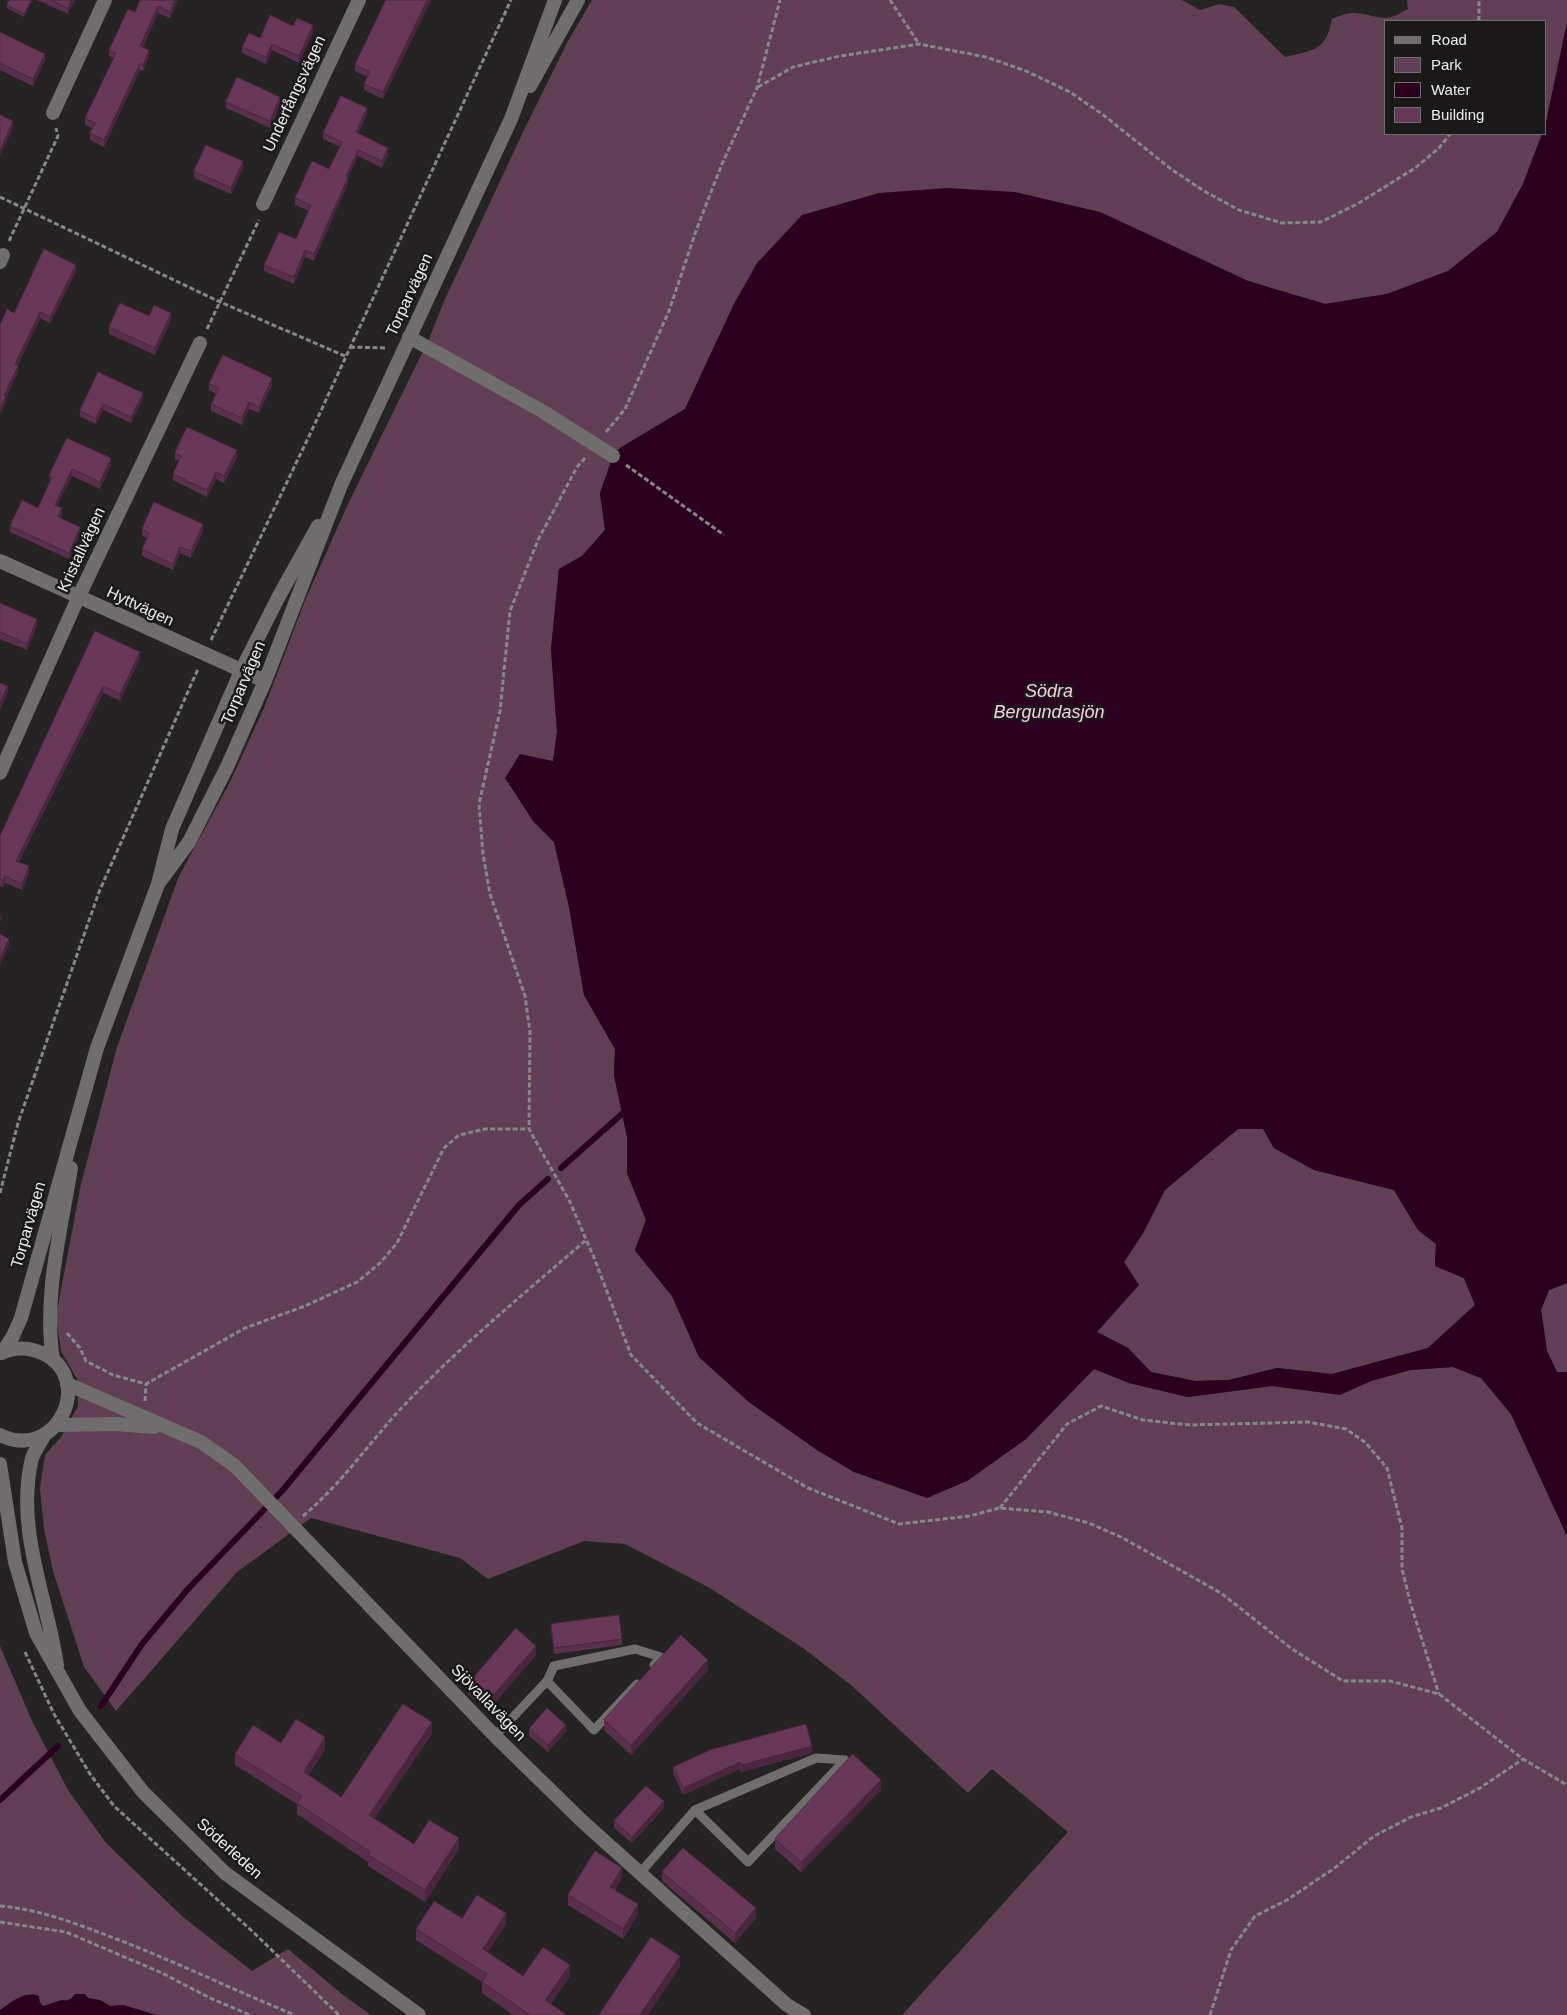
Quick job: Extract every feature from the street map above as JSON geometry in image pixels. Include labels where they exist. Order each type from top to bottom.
[{"type":"street","points":[[53,112],[105,0]]},
{"type":"street","name":"Underfångsvägen","points":[[263,204],[359,0]]},
{"type":"street","name":"Torparvägen","points":[[511,119],[555,0]]},
{"type":"street","name":"Torparvägen","points":[[158,884],[189,842],[227,767],[265,682],[341,485],[511,119],[578,0]]},
{"type":"street","name":"Kristallvägen","points":[[0,773],[78,598],[200,343]]},
{"type":"street","points":[[407,343],[542,411],[613,456]]},
{"type":"street","name":"Torparvägen","points":[[1,1353],[13,1336],[21,1318],[81,1103],[118,988],[158,884],[172,829],[241,672],[279,596],[341,485]]},
{"type":"street","name":"Hyttvägen","points":[[0,561],[204,656],[265,682]]},
{"type":"street","name":"Torparvägen","points":[[52,1360],[49,1324],[52,1294],[81,1103]]},
{"type":"street","points":[[0,1435],[24,1441],[45,1434],[57,1424],[68,1402],[67,1384],[59,1367],[52,1360],[28,1349],[19,1348],[1,1353]]},
{"type":"street","name":"Sjövallavägen","points":[[67,1384],[201,1442],[236,1466],[495,1736],[582,1821],[787,2005],[804,2015]]},
{"type":"street","name":"Sjövallavägen","points":[[57,1424],[116,1424],[166,1428]]},
{"type":"street","name":"Söderleden","points":[[45,1434],[33,1456],[28,1496],[28,1526],[34,1562],[53,1636],[57,1669]]},
{"type":"street","name":"Söderleden","points":[[0,1464],[14,1562],[22,1591],[40,1643],[80,1711],[143,1792],[225,1873],[420,2015]]},
{"type":"lane","points":[[495,1736],[547,1681],[554,1666],[635,1649],[661,1657],[648,1672]]},
{"type":"lane","points":[[547,1681],[594,1730],[641,1679]]},
{"type":"lane","points":[[640,1874],[695,1810],[816,1758],[846,1760],[748,1862],[695,1810]]},
{"type":"path","points":[[0,1193],[18,1123],[99,892],[204,656],[511,0]]},
{"type":"path","points":[[780,0],[757,88],[708,200],[670,311],[625,409],[577,467],[538,540],[510,611],[500,711],[479,804],[482,854],[490,894],[511,948],[525,996],[530,1032],[529,1129],[570,1202],[585,1242],[595,1260],[631,1355],[697,1423],[808,1488],[899,1524],[970,1516],[999,1508],[1048,1512],[1089,1522],[1121,1537],[1221,1593],[1292,1649],[1343,1681],[1390,1681],[1439,1694],[1523,1759],[1567,1785]]},
{"type":"path","points":[[890,0],[919,44]]},
{"type":"path","points":[[1479,0],[1479,20]]},
{"type":"path","points":[[757,88],[794,67],[840,56],[919,44],[986,57],[1026,70],[1062,88],[1102,114],[1139,145],[1204,191],[1239,210],[1282,223],[1322,222],[1359,203],[1390,186],[1415,168],[1439,148],[1449,135]]},
{"type":"path","points":[[2,258],[58,136],[53,112]]},
{"type":"path","points":[[0,197],[220,302],[345,356]]},
{"type":"path","points":[[200,343],[257,225],[263,204]]},
{"type":"path","points":[[349,347],[407,343]]},
{"type":"path","points":[[613,456],[724,535]]},
{"type":"path","points":[[63,1330],[80,1348],[86,1361],[113,1376],[146,1384],[246,1328],[305,1306],[363,1277],[380,1263],[397,1243],[444,1148],[459,1134],[485,1129],[529,1129]]},
{"type":"path","points":[[292,1525],[327,1496],[395,1416],[445,1365],[585,1242]]},
{"type":"path","points":[[999,1508],[1067,1424],[1101,1406],[1142,1420],[1190,1425],[1308,1422],[1346,1429],[1366,1443],[1387,1468],[1402,1528],[1402,1569],[1411,1605],[1439,1694]]},
{"type":"path","points":[[1210,2015],[1231,1950],[1255,1916],[1287,1900],[1336,1867],[1374,1836],[1411,1818],[1441,1808],[1472,1792],[1523,1759]]},
{"type":"path","points":[[0,1906],[20,1908],[67,1920],[158,1954],[231,1989],[295,2015]]},
{"type":"path","points":[[0,1922],[66,1932],[162,1973],[210,1998],[250,2015]]},
{"type":"green space","points":[[592,0],[1182,0],[1200,10],[1219,4],[1234,7],[1285,57],[1304,53],[1322,43],[1332,19],[1348,13],[1389,18],[1408,9],[1407,0],[1567,0],[1567,23],[1547,117],[1547,20],[1384,20],[1384,135],[1542,135],[1523,184],[1497,232],[1448,271],[1387,294],[1325,304],[1248,281],[1100,212],[758,261],[734,304],[685,409],[620,448],[613,456],[600,493],[605,530],[582,556],[559,569],[551,649],[557,732],[553,761],[533,821],[554,842],[569,907],[584,995],[615,1049],[614,1075],[627,1137],[627,1173],[646,1220],[635,1251],[672,1296],[699,1357],[749,1402],[817,1450],[854,1472],[967,1481],[1026,1439],[1094,1369],[1129,1383],[1188,1397],[1272,1386],[1340,1394],[1371,1381],[1410,1370],[1453,1367],[1481,1378],[1511,1414],[1567,1536],[1567,2015],[902,2015],[1068,1832],[992,1769],[968,1793],[851,1685],[803,1648],[708,1587],[625,1544],[584,1541],[488,1579],[460,1558],[311,1518],[237,1572],[116,1711],[84,1667],[53,1571],[44,1529],[40,1488],[45,1455],[61,1437],[78,1406],[77,1379],[61,1351],[56,1316],[81,1184],[117,1047],[179,876],[230,782],[264,708],[306,598],[348,504],[429,339],[445,299],[568,41]]},
{"type":"green space","points":[[1237,1129],[1263,1129],[1274,1148],[1314,1170],[1394,1190],[1418,1230],[1436,1244],[1435,1266],[1464,1278],[1475,1305],[1428,1348],[1332,1374],[1277,1368],[1229,1380],[1195,1381],[1151,1372],[1128,1348],[1097,1332],[1112,1313],[1124,1262],[1143,1233],[1165,1190]]},
{"type":"green space","points":[[1567,1283],[1567,1372],[1557,1372],[1547,1351],[1541,1310],[1549,1290]]},
{"type":"green space","points":[[0,1646],[32,1721],[68,1790],[106,1843],[183,1917],[252,1971],[288,1949],[343,1995],[371,2015],[156,2015],[123,2005],[110,2006],[102,2001],[88,1998],[84,1994],[59,2003],[43,2006],[35,1995],[23,1996],[0,2010]]},
{"type":"water","name":"Södra Bergundasjön","points":[[1567,23],[1567,1283],[1549,1290],[1541,1310],[1547,1351],[1557,1372],[1567,1372],[1567,1536],[1511,1414],[1481,1378],[1453,1367],[1410,1370],[1371,1381],[1340,1395],[1272,1386],[1188,1397],[1129,1383],[1094,1369],[1026,1439],[967,1481],[927,1498],[854,1472],[817,1450],[749,1402],[699,1357],[672,1296],[635,1250],[646,1220],[627,1173],[627,1137],[614,1075],[615,1049],[584,995],[569,907],[554,842],[533,821],[505,778],[520,754],[553,761],[557,732],[551,649],[559,569],[582,556],[605,530],[600,493],[613,456],[620,448],[685,409],[734,304],[759,261],[802,215],[879,193],[947,188],[1015,192],[1100,212],[1248,281],[1325,304],[1387,294],[1448,271],[1497,232],[1523,184],[1542,135],[1547,135],[1547,117]],"holes":[[[1238,1129],[1263,1129],[1274,1148],[1314,1170],[1394,1190],[1418,1230],[1436,1244],[1435,1266],[1464,1278],[1475,1305],[1428,1348],[1332,1374],[1277,1368],[1229,1380],[1195,1381],[1151,1372],[1128,1348],[1097,1332],[1139,1285],[1124,1262],[1143,1233],[1165,1190]]]},
{"type":"water","points":[[75,1994],[85,1994],[88,1998],[100,2000],[110,2006],[123,2005],[156,2015],[0,2015],[0,2010],[23,1996],[39,1996],[40,2004],[43,2006],[62,2000],[69,2001]]},
{"type":"building","points":[[9,0],[31,0],[24,14],[7,5]]},
{"type":"building","points":[[51,0],[71,0],[68,8]]},
{"type":"building","points":[[140,0],[175,0],[170,12],[158,6],[140,46],[149,50],[143,65],[140,63],[104,140],[90,133],[95,123],[85,118],[116,53],[109,50],[128,9],[135,12]]},
{"type":"building","points":[[386,0],[427,0],[383,92],[364,84],[370,72],[355,65]]},
{"type":"building","points":[[270,15],[293,26],[297,18],[313,25],[299,56],[272,44],[266,57],[242,47],[249,33],[260,38]]},
{"type":"building","points":[[0,32],[45,54],[33,79],[0,63]]},
{"type":"building","points":[[237,77],[280,97],[270,121],[226,102]]},
{"type":"building","points":[[341,96],[367,108],[356,132],[388,148],[382,161],[358,150],[314,254],[305,250],[294,277],[264,265],[279,232],[296,239],[311,205],[295,198],[312,161],[329,169],[342,142],[323,133]]},
{"type":"building","points":[[0,115],[13,121],[0,150]]},
{"type":"building","points":[[206,145],[243,161],[231,188],[194,171]]},
{"type":"building","points":[[44,249],[76,265],[50,317],[40,312],[15,364],[18,366],[0,408],[0,325],[7,309],[14,313]]},
{"type":"building","points":[[120,303],[149,316],[154,305],[171,313],[155,348],[109,327]]},
{"type":"building","points":[[223,355],[272,378],[259,407],[249,402],[242,418],[211,404],[219,388],[209,384]]},
{"type":"building","points":[[98,372],[143,393],[131,417],[103,404],[96,419],[80,411]]},
{"type":"building","points":[[187,427],[237,450],[224,476],[216,472],[207,490],[173,474],[181,456],[175,453]]},
{"type":"building","points":[[67,438],[111,458],[100,482],[72,469],[55,505],[62,508],[58,517],[80,527],[69,553],[10,526],[22,500],[38,508],[52,477],[49,476]]},
{"type":"building","points":[[154,502],[203,524],[191,551],[180,547],[173,564],[142,549],[149,533],[142,529]]},
{"type":"building","points":[[0,603],[37,619],[27,644],[0,632]]},
{"type":"building","points":[[95,631],[140,652],[120,694],[103,686],[16,861],[29,866],[22,884],[5,876],[3,881],[0,879],[0,836]]},
{"type":"building","points":[[0,683],[8,686],[0,703]]},
{"type":"building","points":[[0,934],[9,939],[0,958]]},
{"type":"building","points":[[619,1615],[622,1639],[554,1648],[551,1624]]},
{"type":"building","points":[[516,1628],[536,1646],[488,1701],[468,1684]]},
{"type":"building","points":[[681,1635],[708,1660],[631,1745],[604,1720]]},
{"type":"building","points":[[403,1704],[432,1722],[369,1815],[414,1844],[429,1820],[459,1838],[425,1890],[368,1855],[370,1852],[297,1803],[302,1796],[235,1754],[253,1725],[281,1743],[296,1719],[325,1737],[304,1772],[341,1797]]},
{"type":"building","points":[[547,1708],[566,1725],[548,1745],[529,1729]]},
{"type":"building","points":[[806,1724],[812,1746],[741,1765],[740,1762],[683,1788],[673,1767],[710,1750]]},
{"type":"building","points":[[853,1754],[881,1780],[801,1862],[775,1839]]},
{"type":"building","points":[[646,1786],[664,1801],[632,1837],[614,1821]]},
{"type":"building","points":[[683,1848],[756,1908],[735,1933],[662,1872]]},
{"type":"building","points":[[595,1851],[622,1868],[610,1887],[638,1904],[623,1929],[568,1895]]},
{"type":"building","points":[[477,1895],[506,1913],[483,1949],[523,1976],[543,1947],[570,1965],[545,2000],[567,2015],[530,2015],[482,1982],[487,1974],[416,1929],[434,1901],[462,1918]]},
{"type":"building","points":[[651,1937],[680,1956],[640,2015],[599,2015]]},
{"type":"waterway","points":[[561,1168],[623,1113]]},
{"type":"waterway","points":[[101,1706],[142,1644],[188,1589],[282,1491],[519,1205],[548,1179]]},
{"type":"waterway","points":[[0,1800],[58,1746]]}]
